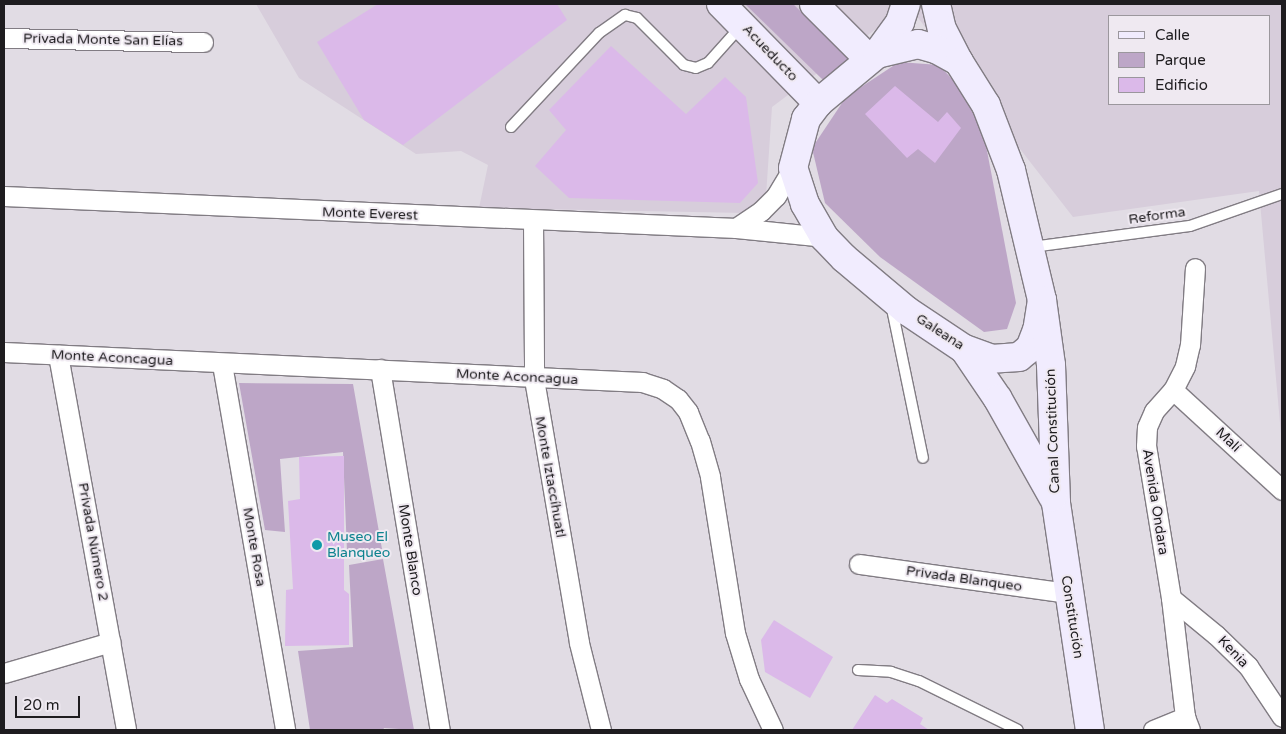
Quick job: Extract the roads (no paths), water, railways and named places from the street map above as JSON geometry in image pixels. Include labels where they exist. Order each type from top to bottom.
[{"type":"street","name":"Acueducto","points":[[721,4],[818,103]]},
{"type":"street","points":[[814,4],[873,56]]},
{"type":"street","name":"Galeana","points":[[906,4],[900,22],[873,56],[818,103],[806,119],[794,168],[805,204],[824,237],[889,296],[964,349],[992,359],[1019,357],[1030,348],[1037,330],[1042,300],[1032,247],[1011,170],[986,105],[959,62],[942,29],[936,4]]},
{"type":"street","name":"Privada Monte San Elías","points":[[4,38],[203,42]]},
{"type":"street","name":"Galeana","points":[[873,56],[918,44],[936,49],[959,62]]},
{"type":"street","points":[[736,228],[761,211],[776,196],[794,168]]},
{"type":"street","name":"Monte Everest","points":[[4,196],[736,228],[824,237]]},
{"type":"street","name":"Monte Iztaccíhuatl","points":[[533,220],[534,379],[579,643],[601,730]]},
{"type":"street","name":"Avenida Ondara","points":[[1152,730],[1188,724],[1171,598],[1146,446],[1147,427],[1154,411],[1174,390],[1185,366],[1190,345],[1194,268]]},
{"type":"street","name":"Canal Constitución","points":[[1042,300],[1051,365],[1056,503]]},
{"type":"street","name":"Canal Constitución","points":[[964,349],[998,399],[1056,503]]},
{"type":"street","name":"Monte Aconcagua","points":[[4,352],[222,364],[380,369],[534,379],[642,382],[663,389],[678,400],[688,412],[710,477],[735,632],[749,679],[773,730]]},
{"type":"street","name":"Privada Número 2","points":[[58,355],[126,730]]},
{"type":"street","name":"Monte Rosa","points":[[222,364],[285,730]]},
{"type":"street","name":"Monte Blanco","points":[[380,369],[440,730]]},
{"type":"street","name":"Malí","points":[[1174,390],[1282,490]]},
{"type":"street","name":"Constitución","points":[[1056,503],[1090,730]]},
{"type":"street","name":"Privada Blanqueo","points":[[860,564],[1068,593]]},
{"type":"street","name":"Kenia","points":[[1171,598],[1216,635],[1248,666],[1282,717]]},
{"type":"street","points":[[4,673],[111,642]]},
{"type":"lane","points":[[511,127],[599,32],[625,15],[637,18],[684,65],[696,68],[708,63],[743,25]]},
{"type":"lane","name":"Reforma","points":[[1032,247],[1190,226],[1282,194]]},
{"type":"lane","points":[[889,296],[923,458]]},
{"type":"lane","points":[[858,670],[891,672],[919,681],[1018,730]]},
{"type":"place","name":"Museo El Blanqueo","points":[[317,545]]}]
